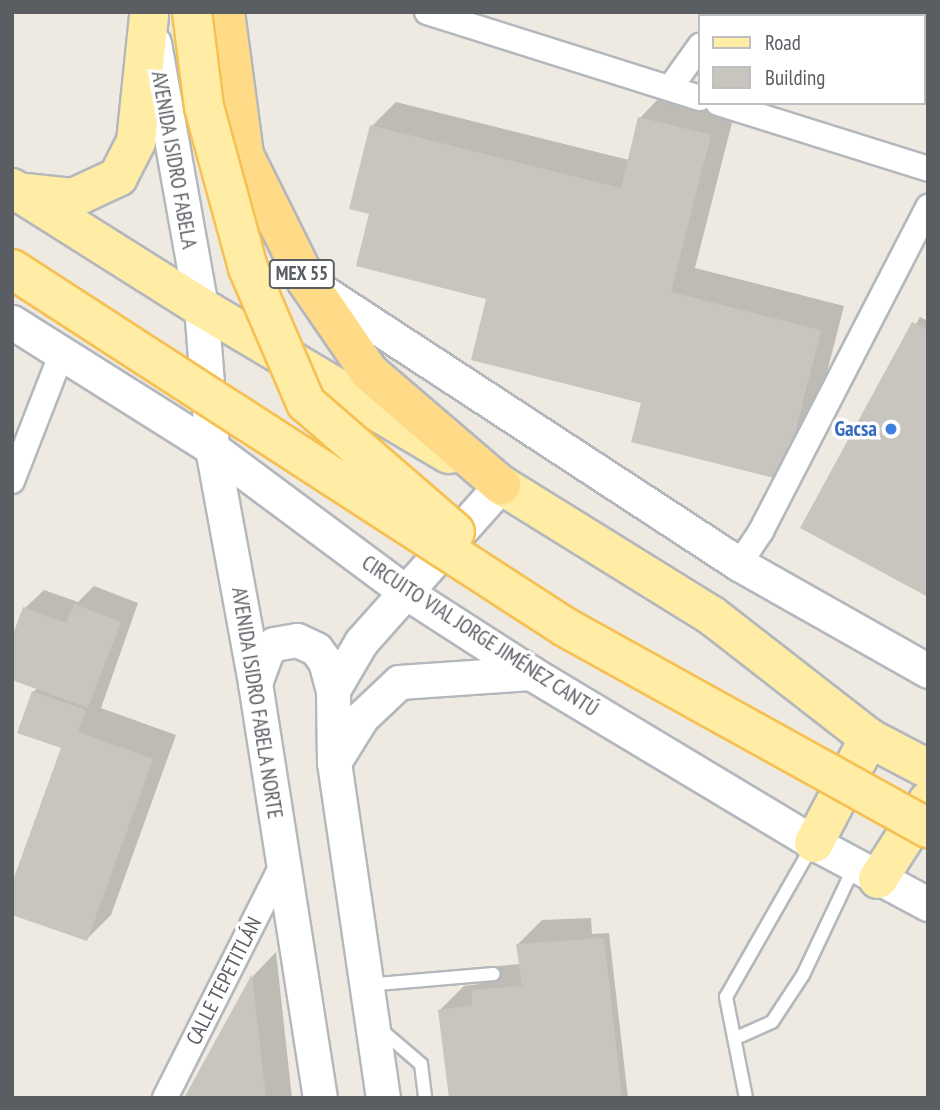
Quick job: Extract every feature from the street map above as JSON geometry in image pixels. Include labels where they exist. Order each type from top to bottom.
[{"type":"highway","name":"MEX 55","points":[[225,12],[244,155],[306,280],[369,372],[494,481]]},
{"type":"main road","points":[[192,12],[204,107],[248,268],[306,403],[565,627]]},
{"type":"main road","points":[[16,190],[73,198],[118,177],[136,142],[149,14]]},
{"type":"main road","name":"AVENIDA ISIDRO FABELA","points":[[149,14],[201,307]]},
{"type":"main road","points":[[16,190],[201,307],[494,481],[711,615],[869,738],[928,769]]},
{"type":"main road","points":[[12,269],[565,627],[928,828]]},
{"type":"main road","points":[[306,280],[739,564],[928,671]]},
{"type":"main road","name":"AVENIDA ISIDRO FABELA NORTE","points":[[201,307],[212,448],[255,682],[320,1098]]},
{"type":"main road","name":"CIRCUITO VIAL JORGE JIMÉNEZ CANTÚ","points":[[12,322],[63,350],[212,448],[407,593],[531,673],[814,843],[928,904]]},
{"type":"main road","points":[[333,691],[361,642],[407,593],[494,481]]},
{"type":"main road","points":[[255,682],[266,652],[274,644],[297,640],[316,649],[325,661],[333,691],[334,762],[383,1098]]},
{"type":"main road","points":[[334,762],[362,717],[399,681],[531,673]]},
{"type":"main road","points":[[814,843],[869,738]]},
{"type":"main road","points":[[867,872],[928,801]]},
{"type":"street","points":[[428,12],[698,97]]},
{"type":"street","points":[[670,88],[698,49]]},
{"type":"street","points":[[724,105],[928,169]]},
{"type":"street","points":[[739,564],[761,531],[928,207]]},
{"type":"street","points":[[12,481],[63,350]]},
{"type":"street","name":"CALLE TEPETITLÁN","points":[[165,1098],[283,863]]},
{"type":"lane","points":[[746,1098],[726,997],[814,843]]},
{"type":"lane","points":[[736,1038],[772,1022],[867,872]]},
{"type":"lane","points":[[366,985],[494,974]]},
{"type":"lane","points":[[371,1022],[421,1064],[425,1098]]},
{"type":"building","points":[[638,117],[711,135],[671,292],[821,330],[793,441],[774,478],[631,442],[641,403],[471,360],[486,299],[356,266],[369,214],[349,209],[370,125],[621,188]]},
{"type":"building","name":"Gacsa","points":[[912,322],[928,330],[928,597],[800,528]]},
{"type":"building","points":[[74,604],[121,622],[88,708],[12,680],[12,637],[23,607],[66,623]]},
{"type":"building","points":[[32,691],[86,710],[78,732],[153,759],[87,941],[12,915],[12,883],[61,748],[17,733]]},
{"type":"building","points":[[604,938],[622,1098],[449,1098],[438,1010],[472,1005],[472,990],[522,986],[516,944]]},
{"type":"building","points":[[252,974],[266,1098],[184,1098]]},
{"type":"place","name":"Gacsa","points":[[891,429]]}]
